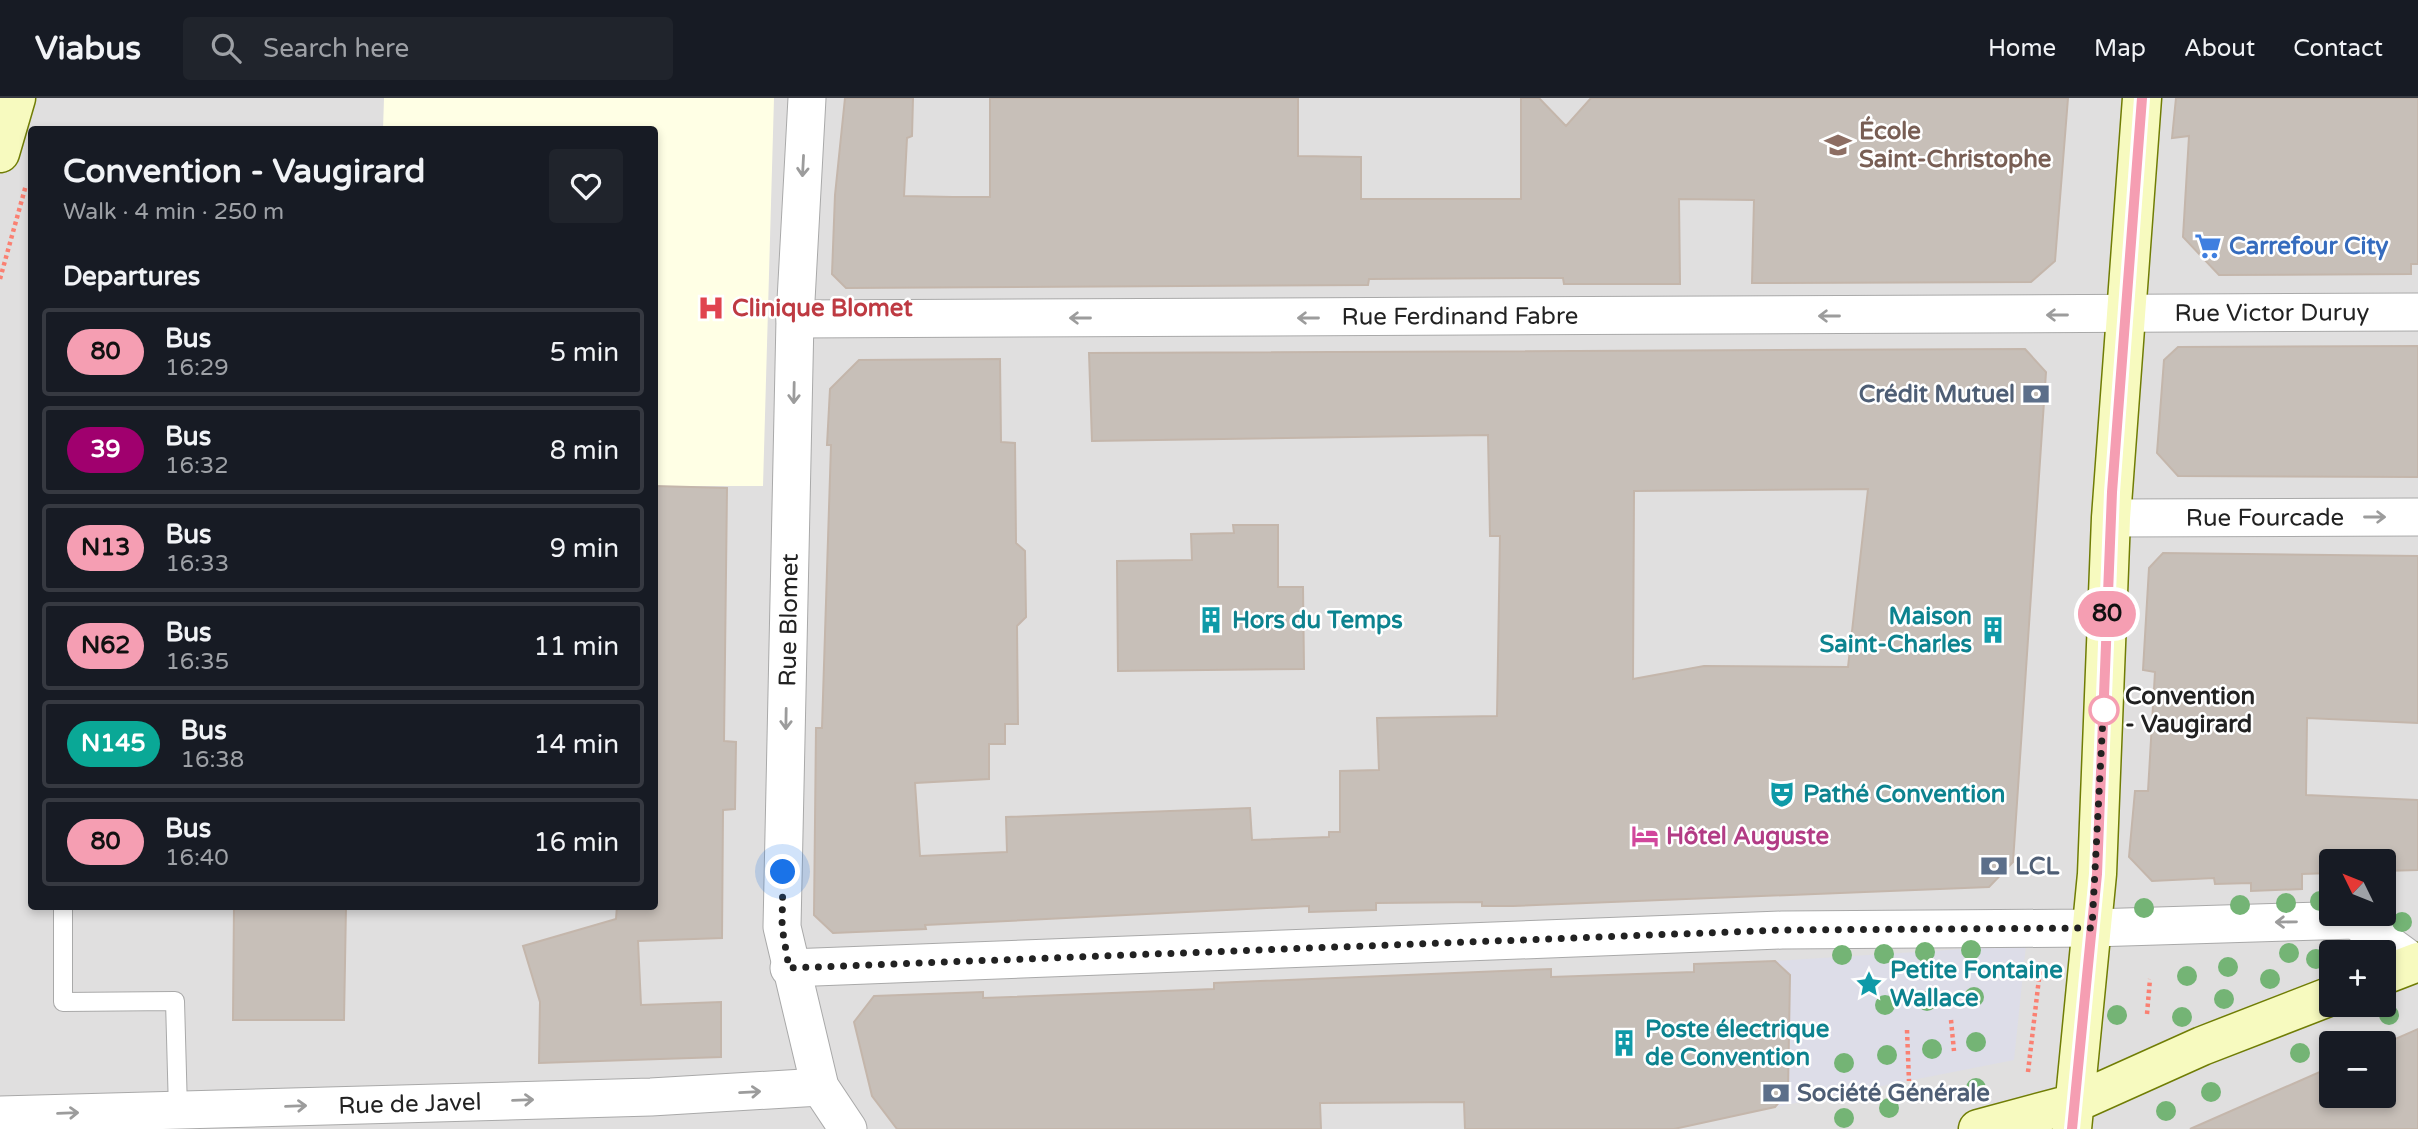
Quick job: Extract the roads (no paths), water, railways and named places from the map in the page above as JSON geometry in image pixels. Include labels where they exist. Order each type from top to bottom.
[{"type":"main road","points":[[0,153],[16,98]]},
{"type":"main road","points":[[2074,1116],[2097,874],[2111,518],[2142,98]]},
{"type":"main road","points":[[1978,1129],[2074,1116],[2202,1046],[2319,1001]]},
{"type":"street","name":"Rue Blomet","points":[[807,98],[795,319],[782,927],[789,968],[820,1087],[848,1129]]},
{"type":"street","name":"Rue Victor Duruy","points":[[2125,314],[2418,312]]},
{"type":"street","name":"Rue Ferdinand Fabre","points":[[795,319],[2125,314]]},
{"type":"street","name":"Rue Fourcade","points":[[2111,518],[2418,517]]},
{"type":"street","points":[[789,968],[1782,930],[2092,928],[2355,920],[2405,967]]},
{"type":"street","name":"Rue de Javel","points":[[0,1115],[651,1097],[820,1087]]},
{"type":"lane","points":[[62,910],[64,1002],[176,1001],[178,1110]]},
{"type":"place","name":"École Saint-Christophe","points":[[1838,145]]},
{"type":"place","name":"Carrefour City","points":[[2208,246]]},
{"type":"place","name":"Clinique Blomet","points":[[711,308]]},
{"type":"place","name":"Crédit Mutuel","points":[[2036,394]]},
{"type":"place","name":"Hors du Temps","points":[[1211,620]]},
{"type":"place","name":"Maison Saint-Charles","points":[[1993,630]]},
{"type":"place","name":"Convention - Vaugirard","points":[[2104,710]]},
{"type":"place","name":"Pathé Convention","points":[[1782,794]]},
{"type":"place","name":"Hôtel Auguste","points":[[1645,836]]},
{"type":"place","name":"LCL","points":[[1994,866]]},
{"type":"place","name":"Petite Fontaine Wallace","points":[[1869,984]]},
{"type":"place","name":"Poste électrique de Convention","points":[[1624,1043]]},
{"type":"place","name":"Société Générale","points":[[1776,1093]]}]
